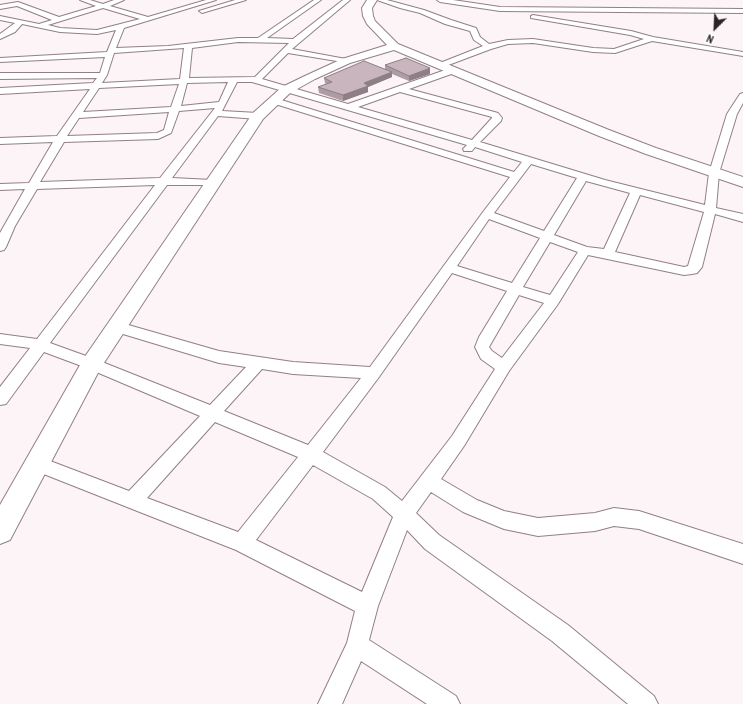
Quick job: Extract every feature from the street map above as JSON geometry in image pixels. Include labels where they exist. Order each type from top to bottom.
[{"type":"street","points":[[83,0],[147,19]]},
{"type":"street","points":[[39,26],[121,0]]},
{"type":"street","points":[[0,18],[39,26],[83,32],[108,30],[213,0]]},
{"type":"street","points":[[198,12],[243,0]]},
{"type":"street","points":[[260,40],[318,0]]},
{"type":"street","points":[[257,80],[295,41],[347,0]]},
{"type":"street","points":[[372,0],[367,8],[368,16],[371,22],[394,46],[604,133],[743,182]]},
{"type":"street","points":[[380,0],[474,27],[477,38],[488,47]]},
{"type":"street","points":[[440,0],[483,10],[743,11]]},
{"type":"street","points":[[483,10],[489,0]]},
{"type":"street","points":[[0,7],[18,4],[59,20]]},
{"type":"street","points":[[0,7],[10,15],[11,20]]},
{"type":"street","points":[[500,9],[542,22],[632,29],[652,39],[743,54]]},
{"type":"street","points":[[0,37],[12,30],[20,22]]},
{"type":"street","points":[[0,247],[5,226],[33,186],[61,138],[103,75],[116,36],[122,27]]},
{"type":"street","points":[[349,107],[400,89],[449,68],[488,47],[520,40],[564,44],[593,50],[615,51],[652,39]]},
{"type":"street","points":[[0,60],[188,46],[238,40],[295,41]]},
{"type":"street","points":[[0,141],[158,136],[168,131],[184,81],[188,46]]},
{"type":"street","points":[[0,531],[92,364],[258,116],[281,95],[311,77],[346,61],[394,46]]},
{"type":"street","points":[[287,50],[346,61]]},
{"type":"street","points":[[0,76],[103,75]]},
{"type":"street","points":[[0,400],[222,104],[234,79]]},
{"type":"street","points":[[1,92],[184,81],[234,79],[257,80],[281,95],[459,158],[517,176]]},
{"type":"street","points":[[400,89],[495,114],[497,118],[496,121],[459,158]]},
{"type":"street","points":[[281,95],[349,107],[474,143],[583,177],[743,218]]},
{"type":"street","points":[[487,214],[585,250],[684,271],[692,270],[696,267],[710,210],[714,173],[732,114],[742,101]]},
{"type":"street","points":[[76,116],[176,109],[222,104]]},
{"type":"street","points":[[215,113],[258,116]]},
{"type":"street","points":[[242,543],[374,373],[487,214],[529,160]]},
{"type":"street","points":[[504,367],[486,355],[482,347],[484,341],[583,177]]},
{"type":"street","points":[[0,187],[163,181],[212,183]]},
{"type":"street","points":[[608,254],[636,191]]},
{"type":"street","points":[[330,704],[357,645],[367,606],[404,514],[458,441],[504,367],[553,301],[585,250]]},
{"type":"street","points":[[449,268],[516,288],[553,301]]},
{"type":"street","points":[[118,327],[219,357],[293,368],[374,373]]},
{"type":"street","points":[[0,339],[41,346],[92,364],[310,454],[380,493],[432,542],[560,633],[645,703]]},
{"type":"street","points":[[132,501],[259,363]]},
{"type":"street","points":[[37,464],[242,543],[367,606]]},
{"type":"street","points":[[428,481],[470,506],[504,520],[538,527],[594,522],[614,517],[639,520],[743,554]]},
{"type":"street","points":[[357,645],[448,704]]},
{"type":"building","points":[[406,58],[430,68],[409,76],[385,65]]},
{"type":"building","points":[[364,61],[392,72],[364,83],[368,86],[343,95],[318,87],[332,82],[324,78]]}]
